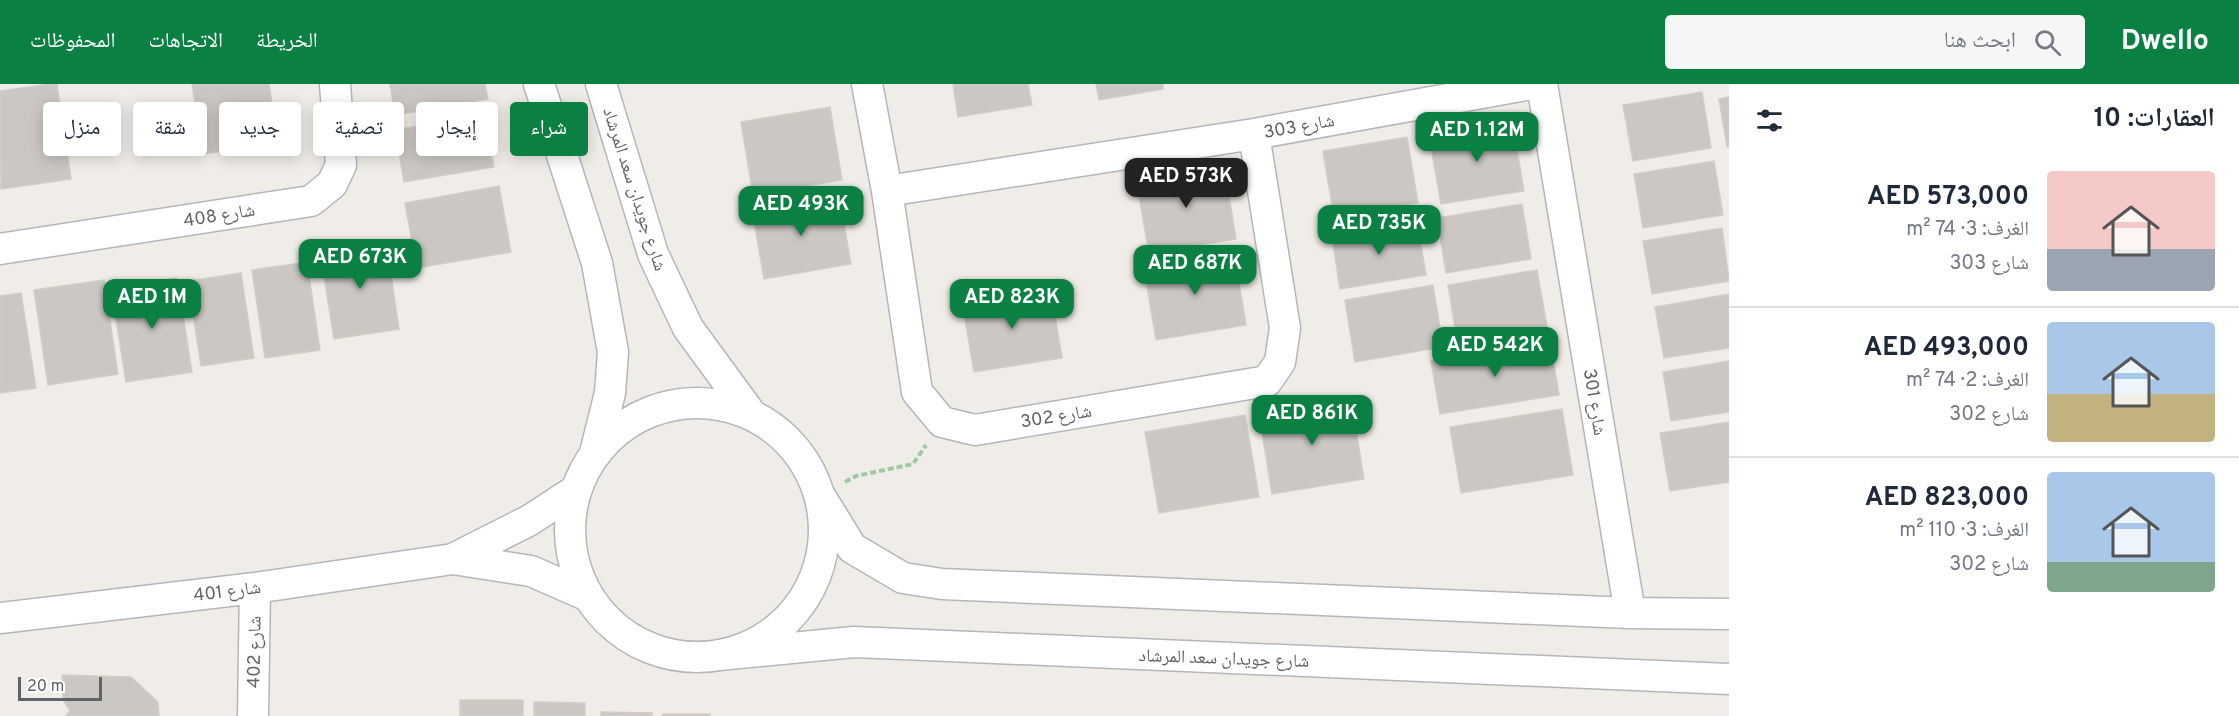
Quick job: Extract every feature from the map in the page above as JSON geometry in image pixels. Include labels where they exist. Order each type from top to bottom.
[{"type":"street","name":"شارع 408","points":[[0,249],[311,201],[332,184],[341,165],[335,84]]},
{"type":"street","points":[[539,84],[597,263],[613,352],[610,393],[596,453],[576,490],[570,526],[574,563],[588,596],[613,625],[645,646],[681,656],[719,655],[755,643],[784,624],[805,597],[820,566],[825,532],[820,496]]},
{"type":"street","name":"شارع جويدان سعد المرشاد","points":[[601,84],[653,254],[687,328],[751,414]]},
{"type":"street","points":[[867,84],[887,191],[918,392],[942,422]]},
{"type":"street","name":"شارع 303","points":[[887,191],[1254,134],[1531,84]]},
{"type":"street","name":"شارع 301","points":[[1542,84],[1630,613]]},
{"type":"street","name":"شارع 302","points":[[942,422],[975,430],[1267,381],[1280,362],[1285,328],[1254,134]]},
{"type":"street","points":[[596,453],[627,424],[666,406],[709,403],[751,414],[782,434],[805,462],[820,496],[852,548],[903,578],[942,584],[1630,613],[1729,614]]},
{"type":"street","name":"شارع 401","points":[[453,559],[530,520],[576,490]]},
{"type":"street","name":"شارع 401","points":[[0,618],[255,588],[453,559],[531,571],[588,596]]},
{"type":"street","name":"شارع 402","points":[[253,716],[255,588]]},
{"type":"street","name":"شارع جويدان سعد المرشاد","points":[[719,655],[854,642],[1729,679]]},
{"type":"path","points":[[820,496],[856,476],[913,464],[942,422]]},
{"type":"building","points":[[57,84],[60,102],[43,102],[43,156],[68,156],[71,179],[1,189],[0,91]]},
{"type":"building","points":[[192,84],[269,84],[272,102],[219,102],[219,152],[207,153],[207,102],[195,102]]},
{"type":"building","points":[[390,84],[485,84],[488,99],[471,102],[416,102],[416,111],[404,113],[404,102],[393,102]]},
{"type":"building","points":[[953,84],[1028,84],[1032,105],[958,117]]},
{"type":"building","points":[[1096,84],[1163,84],[1163,89],[1099,100]]},
{"type":"building","points":[[1702,92],[1711,148],[1633,161],[1623,105]]},
{"type":"building","points":[[1729,97],[1729,146],[1727,147],[1719,99]]},
{"type":"building","points":[[830,107],[842,180],[753,195],[741,122]]},
{"type":"building","points":[[1512,121],[1524,191],[1441,204],[1429,135]]},
{"type":"building","points":[[416,126],[416,156],[492,156],[494,167],[404,182],[400,156],[404,156],[404,128]]},
{"type":"building","points":[[1407,137],[1418,203],[1334,217],[1323,151]]},
{"type":"building","points":[[1714,161],[1723,215],[1643,228],[1634,174]]},
{"type":"building","points":[[1224,164],[1236,239],[1149,253],[1136,179]]},
{"type":"building","points":[[499,186],[511,252],[417,268],[405,203]]},
{"type":"building","points":[[839,195],[851,264],[764,279],[752,209]]},
{"type":"building","points":[[1522,204],[1531,259],[1446,273],[1437,218]]},
{"type":"building","points":[[1417,222],[1426,275],[1340,289],[1332,237]]},
{"type":"building","points":[[1722,228],[1729,281],[1652,294],[1643,241]]},
{"type":"building","points":[[386,241],[399,329],[334,339],[320,251]]},
{"type":"building","points":[[1234,253],[1246,325],[1156,340],[1144,268]]},
{"type":"building","points":[[307,262],[320,350],[265,358],[252,270]]},
{"type":"building","points":[[1537,270],[1548,332],[1458,346],[1448,285]]},
{"type":"building","points":[[241,273],[254,358],[201,366],[188,281]]},
{"type":"building","points":[[177,278],[192,372],[126,382],[111,288]]},
{"type":"building","points":[[104,280],[118,374],[48,385],[34,290]]},
{"type":"building","points":[[1433,285],[1443,347],[1355,362],[1345,300]]},
{"type":"building","points":[[1050,287],[1062,358],[974,372],[962,301]]},
{"type":"building","points":[[21,293],[36,388],[0,393],[0,296]]},
{"type":"building","points":[[1729,294],[1729,348],[1664,358],[1655,307]]},
{"type":"building","points":[[1550,341],[1559,395],[1440,414],[1431,361]]},
{"type":"building","points":[[1729,361],[1729,412],[1671,421],[1663,372]]},
{"type":"building","points":[[1351,399],[1364,479],[1272,494],[1259,414]]},
{"type":"building","points":[[1562,409],[1573,475],[1461,493],[1450,427]]},
{"type":"building","points":[[1245,415],[1259,497],[1159,513],[1145,432]]},
{"type":"building","points":[[1729,422],[1729,482],[1670,491],[1660,433]]},
{"type":"building","points":[[62,675],[131,677],[158,702],[159,716],[66,716],[70,710],[63,700]]},
{"type":"building","points":[[460,700],[523,700],[523,716],[460,716]]},
{"type":"building","points":[[534,702],[585,703],[585,716],[534,716]]},
{"type":"building","points":[[601,712],[652,713],[652,716],[601,716]]},
{"type":"building","points":[[663,714],[710,714],[710,716],[663,716]]}]
